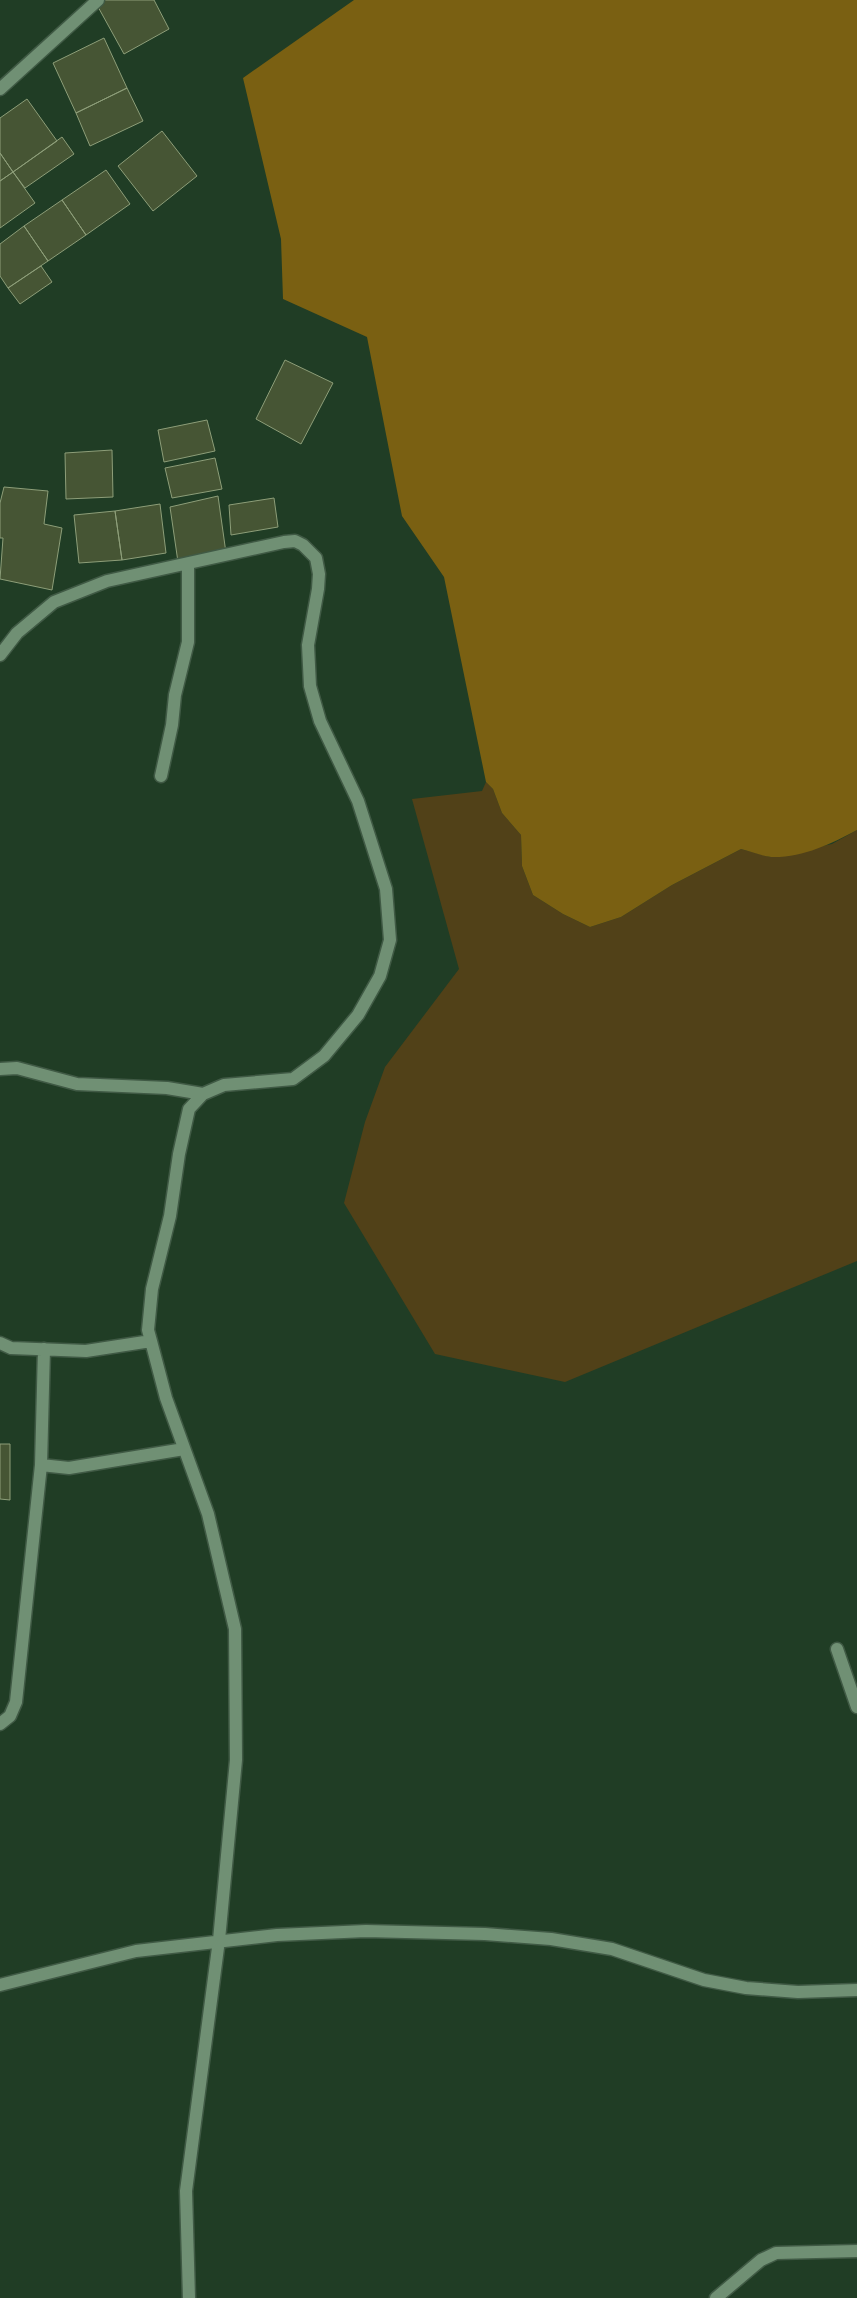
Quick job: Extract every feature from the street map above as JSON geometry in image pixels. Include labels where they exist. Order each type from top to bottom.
[{"type":"street","points":[[0,89],[98,0]]},
{"type":"street","points":[[0,655],[17,632],[54,602],[107,582],[295,541],[304,545],[316,558],[319,574],[308,645],[310,686],[320,721],[358,801],[386,889],[390,940],[380,976],[358,1015],[324,1056],[293,1080],[224,1085],[203,1094],[189,1109],[170,1216],[152,1289],[148,1330],[166,1398],[208,1514],[235,1629],[236,1760],[218,1940],[186,2191],[189,2298]]},
{"type":"street","points":[[161,776],[172,725],[174,695],[188,642],[188,565]]},
{"type":"street","points":[[0,1069],[17,1068],[77,1084],[167,1088],[203,1094]]},
{"type":"street","points":[[0,1343],[11,1348],[86,1351],[151,1341]]},
{"type":"street","points":[[0,1724],[10,1716],[16,1702],[41,1465],[44,1349]]},
{"type":"street","points":[[41,1465],[69,1468],[184,1449]]},
{"type":"street","points":[[837,1649],[857,1707]]},
{"type":"street","points":[[0,1985],[136,1951],[218,1940],[366,1931],[486,1934],[551,1939],[612,1949],[694,1977],[746,1988],[798,1992],[857,1990]]},
{"type":"street","points":[[716,2298],[761,2260],[776,2253],[857,2251]]},
{"type":"shaded area","points":[[354,0],[857,0],[857,830],[827,845],[805,853],[783,857],[763,856],[741,849],[672,885],[621,917],[590,927],[563,914],[533,895],[522,866],[521,835],[502,813],[493,789],[486,782],[444,577],[402,516],[367,337],[283,299],[281,239],[243,78]]},
{"type":"shaded area","points":[[486,782],[493,789],[502,813],[521,835],[522,866],[533,895],[563,914],[590,927],[621,917],[672,885],[741,849],[770,857],[832,844],[857,830],[857,1261],[565,1382],[435,1354],[344,1203],[365,1122],[385,1067],[459,969],[412,799],[482,791]]},
{"type":"building","points":[[105,0],[154,0],[169,29],[124,54],[97,5]]},
{"type":"building","points":[[104,38],[127,88],[76,113],[53,63]]},
{"type":"building","points":[[127,88],[143,121],[90,146],[76,113]]},
{"type":"building","points":[[27,99],[57,141],[13,172],[0,153],[0,118]]},
{"type":"building","points":[[162,131],[197,176],[153,211],[118,166]]},
{"type":"building","points":[[62,137],[74,154],[25,188],[13,172]]},
{"type":"building","points":[[0,153],[13,172],[0,181]]},
{"type":"building","points":[[106,170],[130,204],[86,235],[62,200]]},
{"type":"building","points":[[13,172],[35,203],[0,228],[0,181]]},
{"type":"building","points":[[62,200],[86,235],[48,261],[24,226]]},
{"type":"building","points":[[24,226],[48,261],[8,288],[0,276],[0,244]]},
{"type":"building","points":[[41,266],[52,282],[20,304],[8,288]]},
{"type":"building","points":[[285,360],[333,383],[301,444],[256,419]]},
{"type":"building","points":[[207,420],[215,451],[164,462],[158,430]]},
{"type":"building","points":[[112,450],[113,497],[66,499],[65,453]]},
{"type":"building","points":[[215,458],[222,489],[172,498],[165,468]]},
{"type":"building","points":[[4,487],[48,491],[44,524],[62,528],[52,590],[0,579],[3,538],[0,538],[0,503]]},
{"type":"building","points":[[218,496],[226,553],[178,562],[170,507]]},
{"type":"building","points":[[274,498],[278,527],[231,535],[229,505]]},
{"type":"building","points":[[160,504],[166,553],[122,560],[115,511]]},
{"type":"building","points":[[115,511],[122,560],[79,563],[74,515]]},
{"type":"building","points":[[0,1444],[10,1444],[10,1500],[0,1499]]}]
